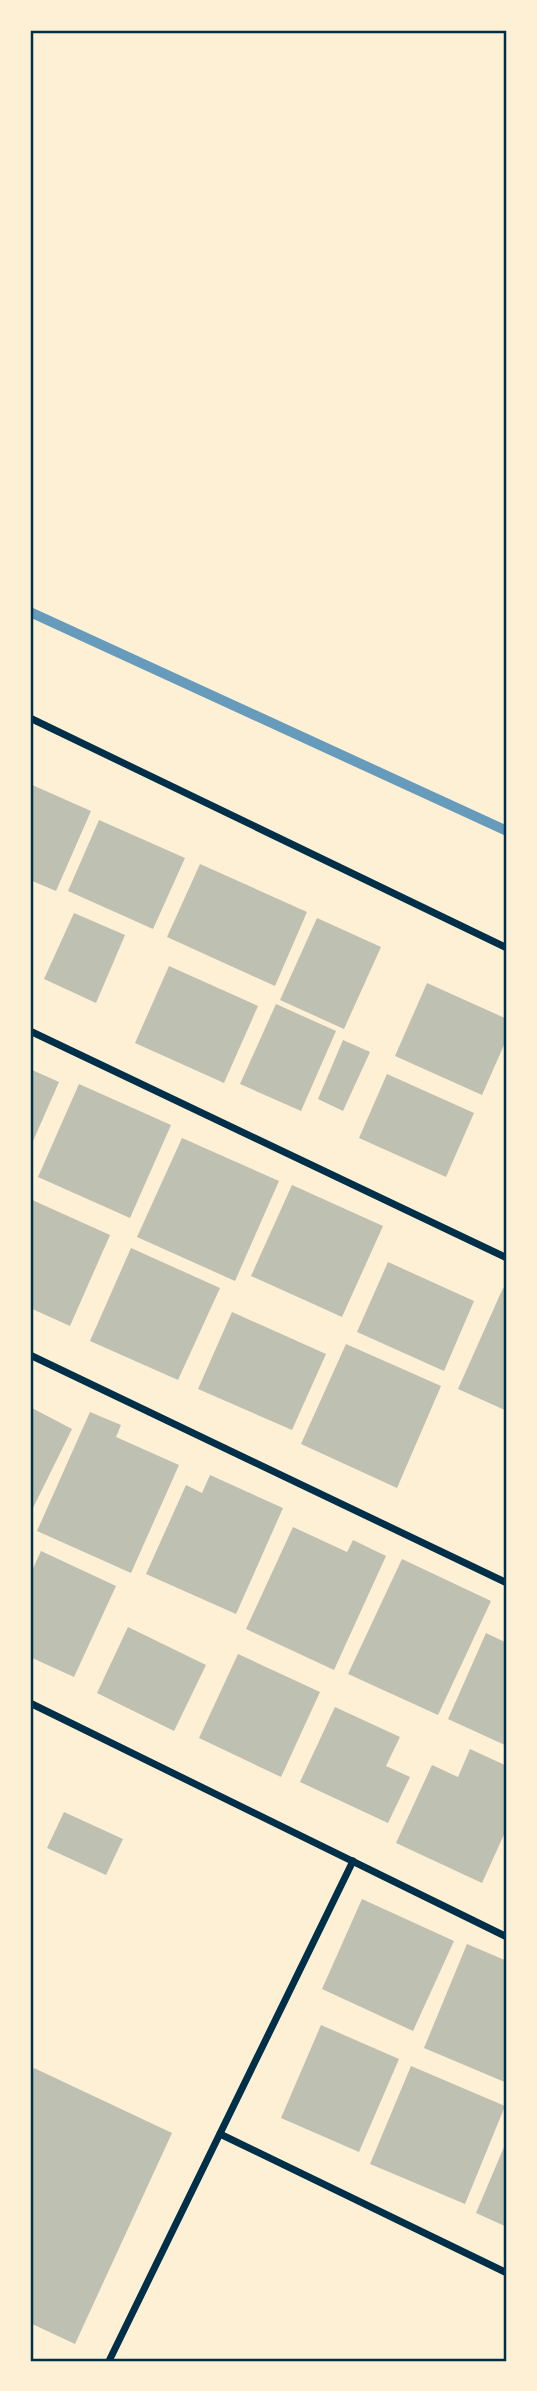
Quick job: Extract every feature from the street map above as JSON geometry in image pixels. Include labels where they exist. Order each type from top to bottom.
[{"type":"street","points":[[30,718],[507,948]]},
{"type":"street","points":[[30,1031],[507,1258]]},
{"type":"street","points":[[30,1355],[507,1583]]},
{"type":"street","points":[[30,1703],[507,1937]]},
{"type":"street","points":[[109,2361],[353,1861]]},
{"type":"street","points":[[220,2134],[507,2273]]},
{"type":"building","points":[[30,784],[91,811],[56,891],[30,880]]},
{"type":"building","points":[[99,820],[185,858],[153,929],[68,891]]},
{"type":"building","points":[[200,864],[307,912],[275,986],[167,937]]},
{"type":"building","points":[[74,913],[125,935],[96,1003],[44,979]]},
{"type":"building","points":[[317,918],[381,947],[344,1029],[280,1000]]},
{"type":"building","points":[[169,966],[258,1006],[224,1083],[135,1043]]},
{"type":"building","points":[[427,983],[507,1019],[507,1038],[482,1095],[395,1056]]},
{"type":"building","points":[[276,1004],[336,1031],[301,1111],[240,1084]]},
{"type":"building","points":[[343,1040],[370,1052],[343,1111],[318,1099]]},
{"type":"building","points":[[30,1069],[59,1082],[30,1148]]},
{"type":"building","points":[[387,1074],[474,1113],[446,1177],[359,1138]]},
{"type":"building","points":[[79,1084],[171,1125],[130,1218],[38,1177]]},
{"type":"building","points":[[182,1138],[279,1181],[235,1281],[137,1237]]},
{"type":"building","points":[[292,1185],[383,1226],[342,1317],[251,1276]]},
{"type":"building","points":[[30,1199],[110,1235],[70,1326],[30,1308]]},
{"type":"building","points":[[131,1248],[220,1288],[178,1380],[90,1341]]},
{"type":"building","points":[[388,1262],[474,1301],[444,1371],[357,1332]]},
{"type":"building","points":[[503,1288],[507,1290],[507,1411],[458,1389]]},
{"type":"building","points":[[232,1312],[326,1354],[292,1430],[198,1389]]},
{"type":"building","points":[[346,1344],[441,1386],[397,1488],[301,1444]]},
{"type":"building","points":[[30,1407],[72,1429],[30,1514]]},
{"type":"building","points":[[90,1412],[121,1425],[116,1437],[179,1465],[131,1573],[37,1531]]},
{"type":"building","points":[[210,1475],[283,1508],[236,1614],[146,1574],[186,1485],[202,1493]]},
{"type":"building","points":[[293,1527],[347,1552],[353,1540],[386,1556],[334,1670],[246,1629]]},
{"type":"building","points":[[41,1551],[116,1586],[74,1677],[30,1657],[30,1575]]},
{"type":"building","points":[[402,1559],[491,1601],[438,1715],[348,1674]]},
{"type":"building","points":[[128,1627],[206,1665],[174,1731],[97,1693]]},
{"type":"building","points":[[486,1633],[507,1643],[507,1746],[448,1719]]},
{"type":"building","points":[[238,1654],[320,1692],[281,1777],[199,1738]]},
{"type":"building","points":[[335,1707],[400,1737],[386,1766],[410,1777],[388,1823],[300,1782]]},
{"type":"building","points":[[470,1749],[507,1766],[507,1828],[482,1883],[396,1843],[432,1765],[458,1777]]},
{"type":"building","points":[[64,1812],[123,1839],[106,1875],[47,1848]]},
{"type":"building","points":[[362,1899],[454,1941],[413,2031],[322,1989]]},
{"type":"building","points":[[467,1944],[507,1961],[507,2083],[424,2048]]},
{"type":"building","points":[[321,2025],[399,2059],[359,2152],[281,2118]]},
{"type":"building","points":[[411,2066],[505,2106],[465,2204],[370,2164]]},
{"type":"building","points":[[34,2068],[172,2133],[75,2344],[30,2323],[30,2076]]},
{"type":"building","points":[[507,2140],[507,2227],[476,2213]]},
{"type":"waterway","points":[[30,612],[507,831]]}]
